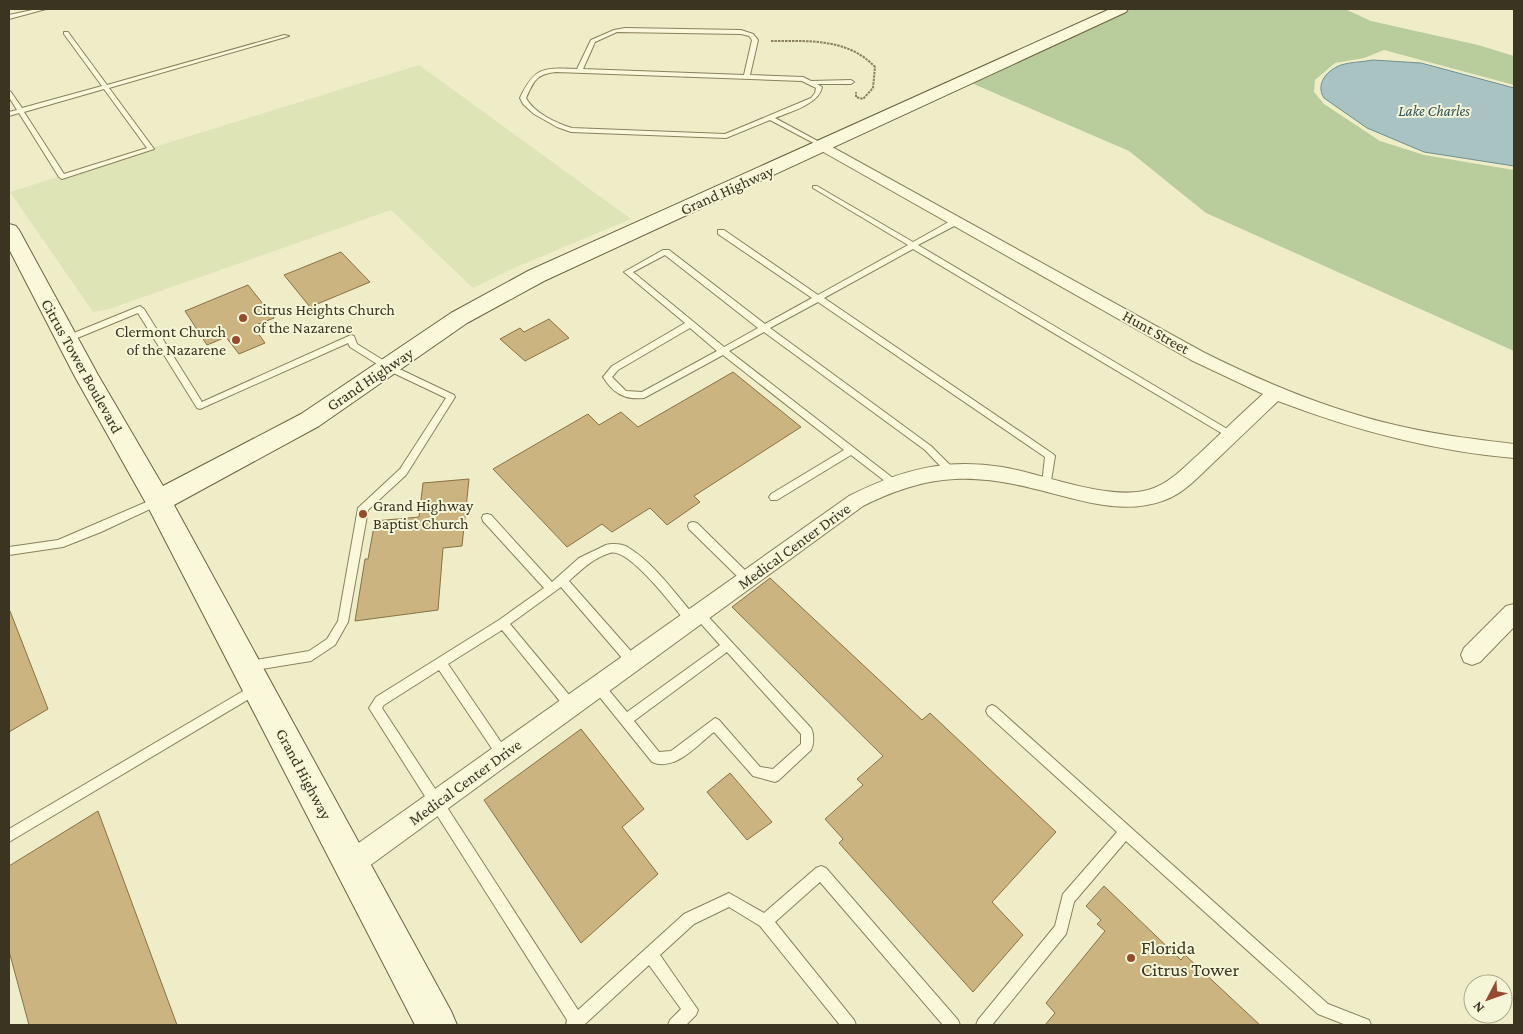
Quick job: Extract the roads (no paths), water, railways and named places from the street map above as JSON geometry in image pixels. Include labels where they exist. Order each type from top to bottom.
[{"type":"street","name":"Grand Highway","points":[[437,1025],[158,501],[310,420],[459,318],[504,292],[1121,9]]},
{"type":"street","name":"Hunt Street","points":[[823,146],[1205,360],[1275,393],[1329,414],[1386,430],[1450,444],[1514,451]]},
{"type":"street","name":"Citrus Tower Boulevard","points":[[9,230],[67,339],[158,501]]},
{"type":"street","name":"Medical Center Drive","points":[[352,863],[856,501],[893,482],[931,473],[992,471],[1107,498],[1145,499],[1174,487],[1275,393]]},
{"type":"street","points":[[1472,655],[1514,613]]},
{"type":"lane","points":[[9,17],[43,9]]},
{"type":"lane","points":[[578,71],[594,41],[616,31],[741,32],[751,35],[755,40],[747,77]]},
{"type":"lane","points":[[9,93],[62,177],[151,149],[66,33]]},
{"type":"lane","points":[[9,114],[286,36]]},
{"type":"lane","points":[[813,82],[819,87],[818,93],[813,99],[726,136],[571,130],[559,127],[524,102],[530,81],[542,71],[851,82]]},
{"type":"lane","points":[[770,118],[823,146]]},
{"type":"lane","points":[[815,186],[1231,435]]},
{"type":"lane","points":[[690,324],[615,368],[607,377],[616,388],[629,397],[644,395],[957,221]]},
{"type":"lane","points":[[721,232],[1050,456],[1046,484]]},
{"type":"lane","points":[[893,482],[723,351],[628,272],[666,252],[764,328],[928,448],[951,471]]},
{"type":"lane","points":[[9,836],[252,677],[310,656],[331,642],[342,622],[362,508],[403,472],[451,397],[388,368],[353,345],[351,338],[200,406],[140,310],[67,339]]},
{"type":"lane","points":[[774,497],[851,450]]},
{"type":"lane","points":[[9,551],[59,544],[158,501]]},
{"type":"lane","points":[[487,518],[551,589]]},
{"type":"lane","points":[[693,526],[747,579]]},
{"type":"lane","points":[[598,686],[656,758],[673,757],[715,724],[757,772],[775,776],[807,746],[808,732],[728,645],[695,617],[625,550],[610,548],[583,561],[562,581],[503,623],[380,701],[375,708],[438,802],[575,1024],[689,918],[729,900],[765,921],[848,1025]]},
{"type":"lane","points":[[562,581],[633,662]]},
{"type":"lane","points":[[503,623],[571,706]]},
{"type":"lane","points":[[626,720],[728,645]]},
{"type":"lane","points":[[441,664],[503,755]]},
{"type":"lane","points":[[992,711],[1323,1009],[1337,1020],[1364,1025]]},
{"type":"lane","points":[[983,1025],[1061,929],[1068,898],[1126,831]]},
{"type":"lane","points":[[765,921],[821,873],[953,1025]]},
{"type":"lane","points":[[650,954],[690,1010],[675,1025]]},
{"type":"water","name":"Lake Charles","points":[[1373,60],[1421,63],[1514,88],[1514,166],[1424,152],[1367,128],[1324,98],[1321,88],[1322,83],[1331,70],[1345,64]]},
{"type":"place","name":"Citrus Heights Church of the Nazarene","points":[[243,318]]},
{"type":"place","name":"Clermont Church of the Nazarene","points":[[236,340]]},
{"type":"place","name":"Grand Highway Baptist Church","points":[[363,514]]},
{"type":"place","name":"Florida Citrus Tower","points":[[1131,958]]}]
